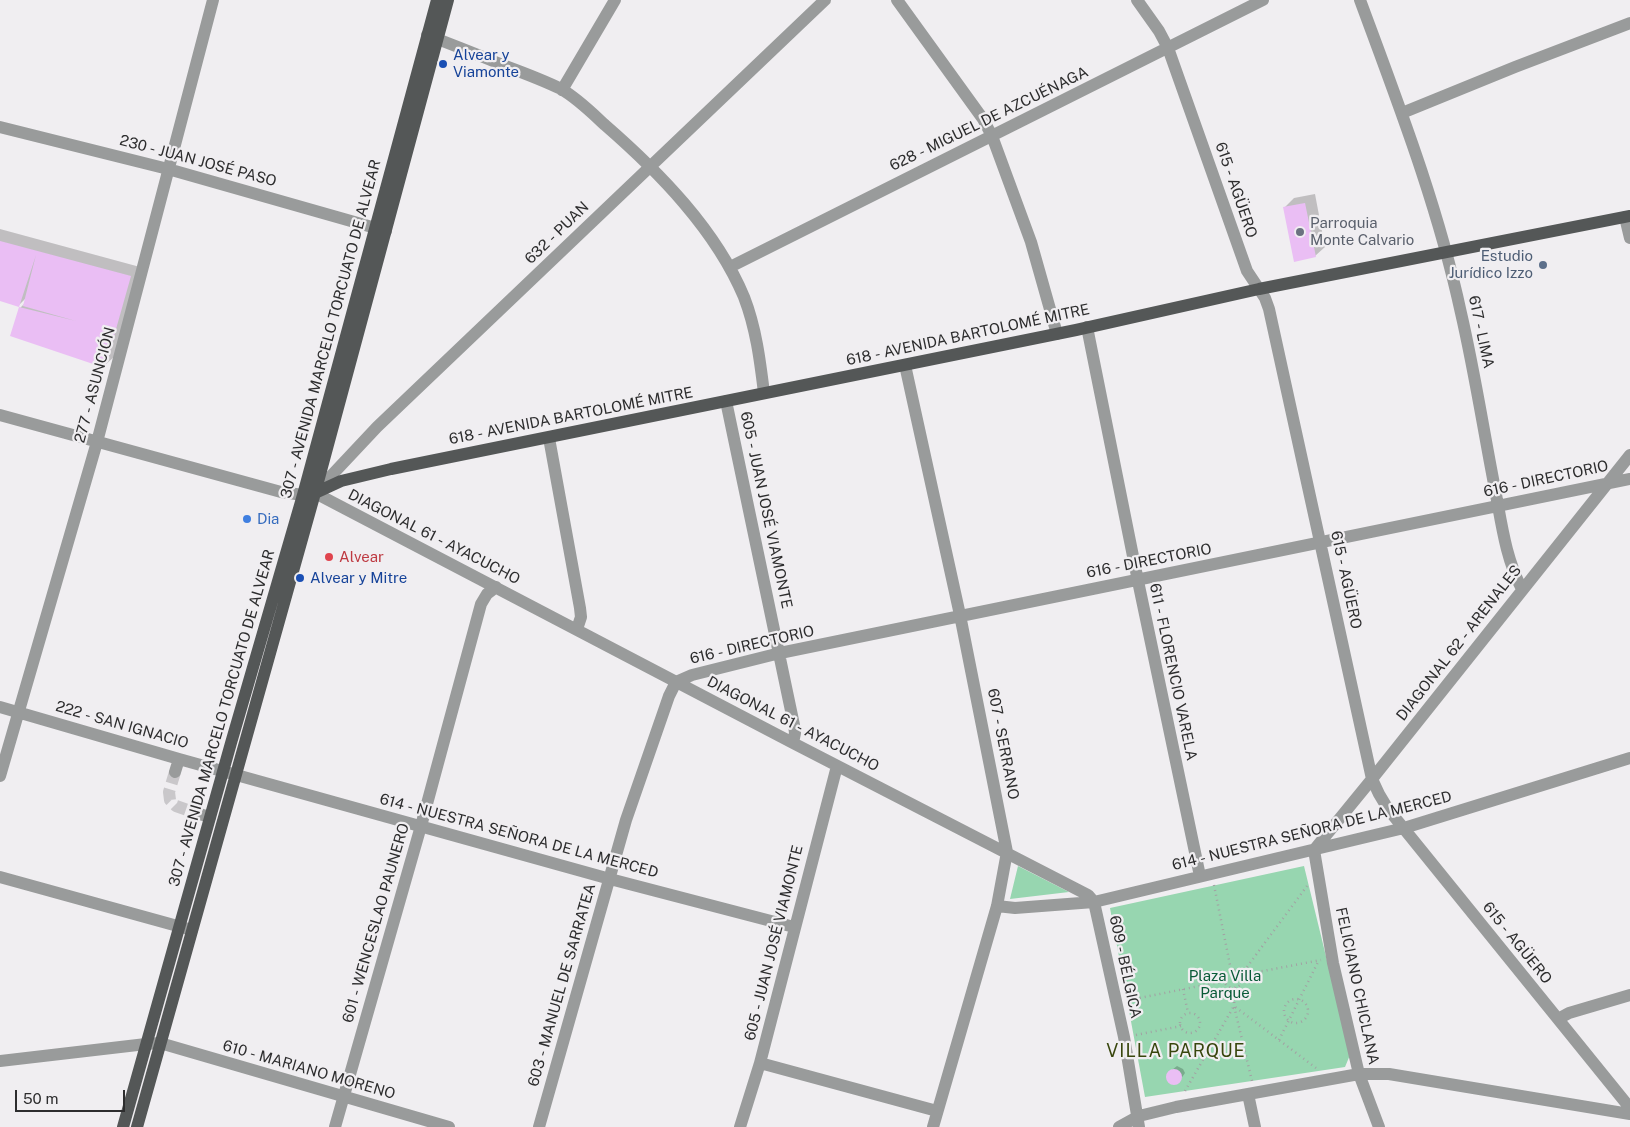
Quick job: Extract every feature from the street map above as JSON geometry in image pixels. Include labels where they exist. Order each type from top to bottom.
[{"type":"main road","name":"307 - AVENIDA MARCELO TORCUATO DE ALVEAR","points":[[137,1127],[236,774],[432,37],[437,0]]},
{"type":"main road","name":"307 - AVENIDA MARCELO TORCUATO DE ALVEAR","points":[[432,37],[448,0]]},
{"type":"main road","name":"618 - AVENIDA BARTOLOMÉ MITRE","points":[[309,494],[341,481],[361,476],[1057,334],[1259,289],[1628,216]]},
{"type":"main road","name":"307 - AVENIDA MARCELO TORCUATO DE ALVEAR","points":[[123,1127],[223,771],[309,494]]},
{"type":"street","name":"277 - ASUNCIÓN","points":[[0,776],[97,442],[213,0]]},
{"type":"street","points":[[562,90],[615,0]]},
{"type":"street","name":"632 - PUAN","points":[[309,494],[825,0]]},
{"type":"street","points":[[897,0],[983,119],[992,136],[1031,242],[1057,334]]},
{"type":"street","name":"615 - AGÜERO","points":[[1137,0],[1159,31],[1168,48],[1247,271],[1252,282],[1265,298],[1272,321],[1372,779],[1388,809],[1630,1108]]},
{"type":"street","name":"628 - MIGUEL DE AZCUÉNAGA","points":[[730,267],[1263,0]]},
{"type":"street","name":"617 - LIMA","points":[[1360,0],[1402,113],[1446,252],[1461,312],[1512,569],[1522,589]]},
{"type":"street","points":[[1402,113],[1630,23]]},
{"type":"street","name":"605 - JUAN JOSÉ VIAMONTE","points":[[432,37],[562,90],[584,107],[650,167],[689,210],[730,267],[756,332],[764,393]]},
{"type":"street","name":"230 - JUAN JOSÉ PASO","points":[[0,127],[168,169],[381,229]]},
{"type":"street","points":[[1628,216],[1630,238]]},
{"type":"street","name":"611 - FLORENCIO VARELA","points":[[1087,327],[1138,581],[1206,875]]},
{"type":"street","name":"607 - SERRANO","points":[[905,365],[960,615],[1006,852],[997,906],[933,1127]]},
{"type":"street","name":"605 - JUAN JOSÉ VIAMONTE","points":[[726,401],[780,653],[794,725],[793,743]]},
{"type":"street","name":"DIAGONAL 61 - AYACUCHO","points":[[0,415],[281,492],[309,494],[577,629],[1088,895],[1094,902]]},
{"type":"street","points":[[549,438],[580,608],[581,617],[577,629]]},
{"type":"street","name":"DIAGONAL 62 - ARENALES","points":[[1314,850],[1630,455]]},
{"type":"street","name":"616 - DIRECTORIO","points":[[676,682],[692,675],[780,653],[1630,479]]},
{"type":"street","name":"601 - WENCESLAO PAUNERO","points":[[335,1127],[481,604],[487,594],[496,587]]},
{"type":"street","name":"603 - MANUEL DE SARRATEA","points":[[539,1127],[626,820],[669,696],[676,682]]},
{"type":"street","name":"222 - SAN IGNACIO","points":[[0,707],[236,774]]},
{"type":"street","name":"614 - NUESTRA SEÑORA DE LA MERCED","points":[[997,906],[1016,908],[1094,902],[1404,828],[1630,758]]},
{"type":"street","points":[[175,772],[179,759]]},
{"type":"street","name":"605 - JUAN JOSÉ VIAMONTE","points":[[740,1127],[760,1063],[837,766]]},
{"type":"street","name":"614 - NUESTRA SEÑORA DE LA MERCED","points":[[236,774],[610,879],[794,927]]},
{"type":"street","points":[[196,813],[210,817]]},
{"type":"street","name":"FELICIANO CHICLANA","points":[[1314,850],[1332,958],[1359,1074],[1379,1127]]},
{"type":"street","points":[[0,877],[192,930]]},
{"type":"street","name":"609 - BÉLGICA","points":[[1094,902],[1124,1037],[1139,1122]]},
{"type":"street","points":[[1558,1019],[1569,1013],[1630,995]]},
{"type":"street","points":[[0,1061],[160,1043]]},
{"type":"street","name":"610 - MARIANO MORENO","points":[[160,1043],[448,1127]]},
{"type":"street","points":[[760,1063],[937,1111]]},
{"type":"street","points":[[1119,1127],[1139,1122],[1176,1107],[1359,1074],[1389,1074],[1630,1114]]},
{"type":"street","points":[[1252,1094],[1255,1127]]},
{"type":"path","points":[[1252,1094],[1234,1006],[1235,987],[1241,981],[1241,975],[1318,872]]},
{"type":"path","points":[[1206,875],[1231,970]]},
{"type":"path","points":[[1241,975],[1332,958]]},
{"type":"path","points":[[1279,1040],[1319,961]]},
{"type":"path","points":[[1235,987],[1227,986],[1224,981],[1226,972],[1237,970],[1241,975]]},
{"type":"path","points":[[1116,1003],[1224,981]]},
{"type":"path","points":[[1183,989],[1188,1013]]},
{"type":"path","points":[[1292,999],[1300,1000],[1306,1005],[1306,1016],[1297,1023],[1290,1021],[1287,1019],[1284,1011],[1286,1004],[1292,999]]},
{"type":"path","points":[[1234,1006],[1330,1078]]},
{"type":"path","points":[[1176,1107],[1234,1006]]},
{"type":"path","points":[[1188,1013],[1194,1014],[1199,1018],[1198,1027],[1194,1031],[1188,1032],[1181,1026],[1182,1017],[1188,1013]]},
{"type":"path","points":[[1124,1037],[1181,1026]]},
{"type":"green space","points":[[1018,866],[1069,892],[1010,899]]},
{"type":"green space","name":"Plaza Villa Parque","points":[[1304,866],[1350,1055],[1345,1067],[1145,1097],[1110,908]]},
{"type":"building","name":"Parroquia Monte Calvario","points":[[1305,203],[1316,257],[1294,262],[1283,207]]},
{"type":"building","points":[[0,241],[131,276],[105,368],[10,336],[19,307],[0,301]],"holes":[[[36,255],[23,306],[76,321],[19,307]]]},
{"type":"building","points":[[1171,1069],[1177,1069],[1182,1074],[1180,1083],[1171,1085],[1166,1080],[1166,1074]]},
{"type":"tunnel","points":[[175,772],[169,792],[170,800],[176,806],[196,813]]},
{"type":"place","name":"Alvear y Viamonte","points":[[443,64]]},
{"type":"place","name":"Parroquia Monte Calvario","points":[[1300,232]]},
{"type":"place","name":"Estudio Jurídico Izzo","points":[[1543,265]]},
{"type":"place","name":"Dia","points":[[247,519]]},
{"type":"place","name":"Alvear","points":[[329,557]]},
{"type":"place","name":"Alvear y Mitre","points":[[300,578]]},
{"type":"district","name":"VILLA PARQUE","points":[[1176,1051]]}]
